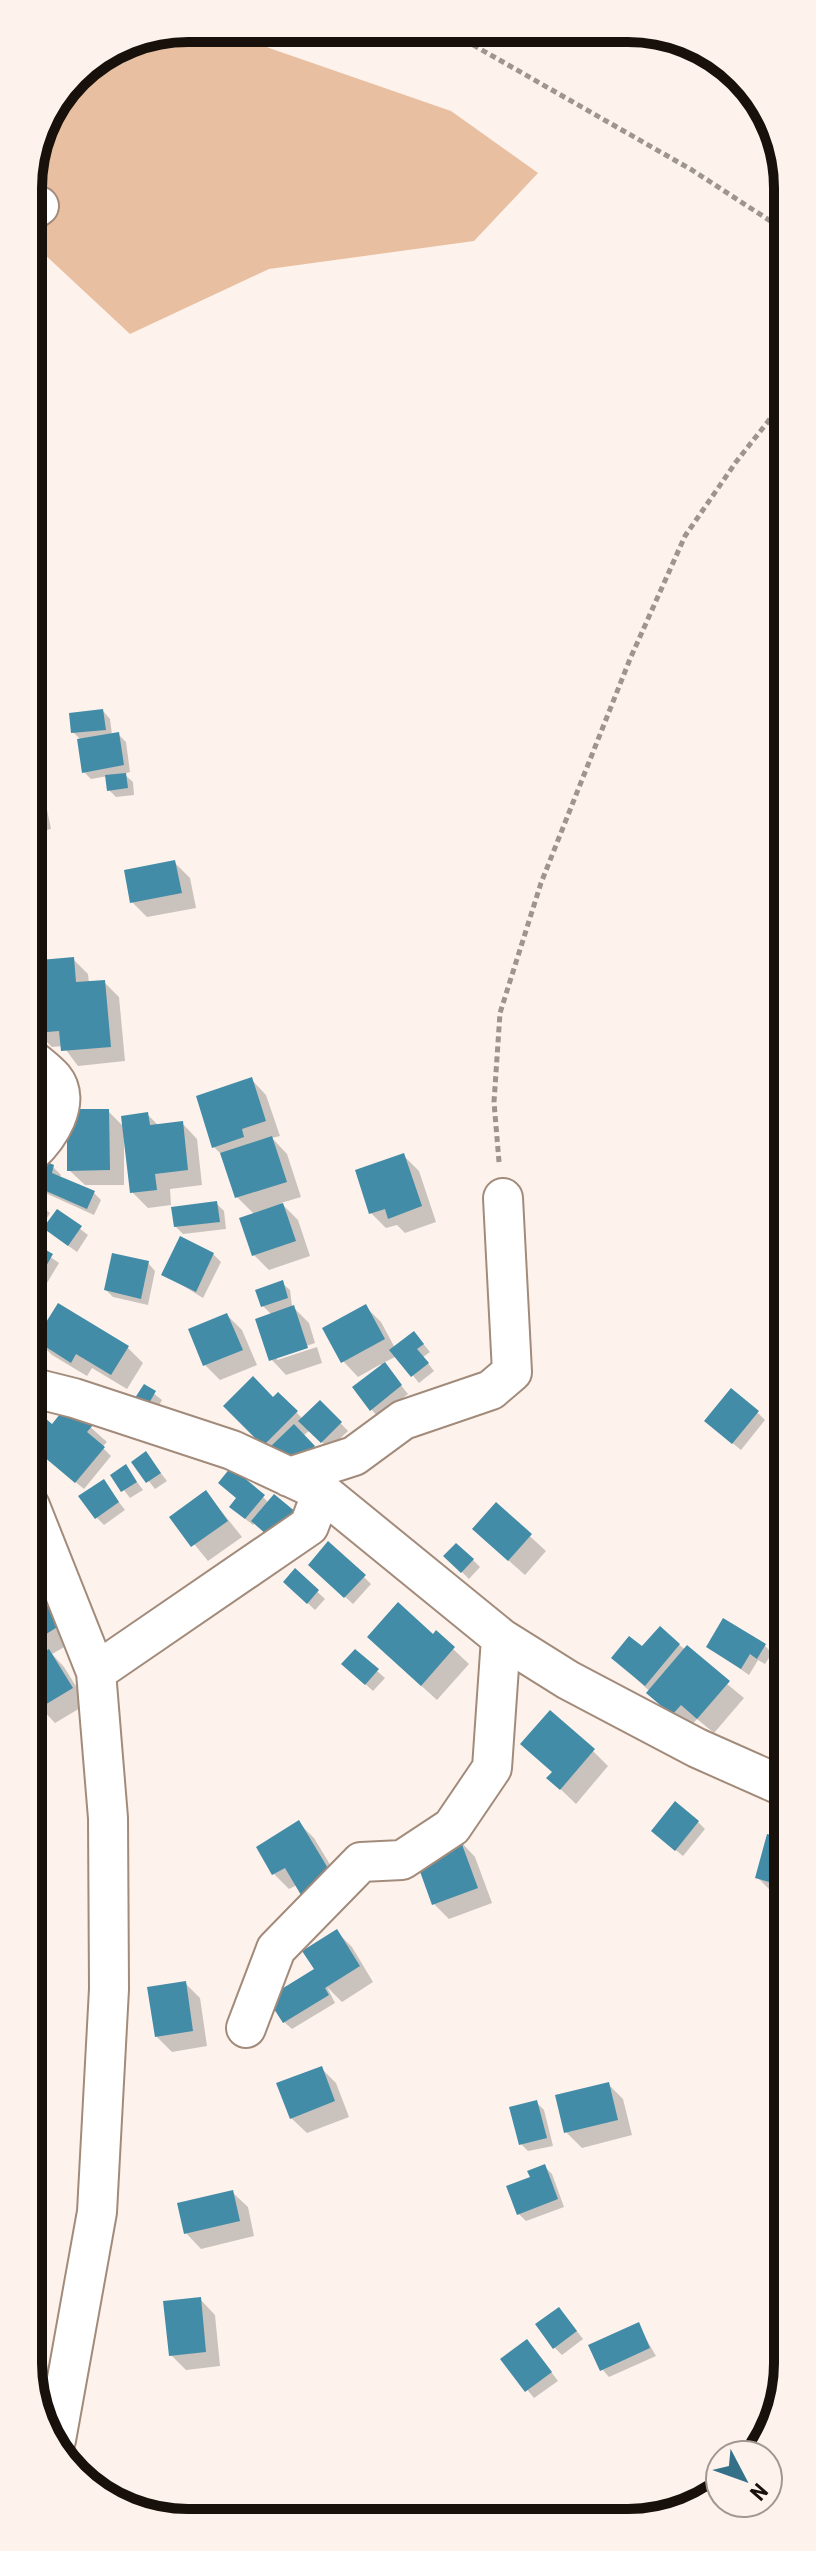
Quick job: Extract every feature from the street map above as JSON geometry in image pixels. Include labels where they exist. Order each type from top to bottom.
[{"type":"street","points":[[42,1068],[55,1080],[62,1099],[50,1133],[42,1141]]},
{"type":"street","points":[[306,1485],[354,1456],[403,1420],[491,1390],[512,1372],[503,1198]]},
{"type":"street","points":[[42,1390],[232,1450],[306,1485],[501,1638],[568,1680],[684,1741],[774,1782]]},
{"type":"street","points":[[96,1672],[309,1526],[306,1485]]},
{"type":"street","points":[[42,1536],[96,1672],[108,1818],[106,2053],[97,2212],[58,2429]]},
{"type":"street","points":[[246,2028],[276,1949],[361,1862],[402,1860],[452,1827],[492,1768],[501,1638]]},
{"type":"path","points":[[468,42],[692,170],[774,223]]},
{"type":"path","points":[[503,1198],[494,1102],[500,1013],[541,883],[630,659],[685,536],[774,414]]},
{"type":"shaded area","points":[[251,42],[451,111],[538,173],[474,241],[269,269],[130,334],[42,252],[42,179],[53,132],[72,99],[107,67],[141,50],[169,43]]},
{"type":"building","points":[[103,709],[106,730],[71,733],[69,713]]},
{"type":"building","points":[[119,732],[124,765],[82,773],[77,739]]},
{"type":"building","points":[[126,773],[128,788],[107,791],[105,775]]},
{"type":"building","points":[[175,860],[182,893],[130,903],[124,870]]},
{"type":"building","points":[[74,957],[76,982],[105,980],[111,1047],[61,1051],[59,1031],[42,1032],[42,960]]},
{"type":"building","points":[[252,1077],[266,1121],[242,1129],[244,1137],[212,1148],[196,1096]]},
{"type":"building","points":[[67,1109],[109,1109],[110,1170],[67,1171]]},
{"type":"building","points":[[148,1112],[150,1125],[183,1121],[188,1170],[155,1174],[157,1190],[130,1193],[121,1116]]},
{"type":"building","points":[[272,1136],[287,1182],[235,1198],[220,1153]]},
{"type":"building","points":[[404,1153],[422,1206],[388,1219],[385,1209],[369,1214],[355,1170]]},
{"type":"building","points":[[42,1160],[54,1165],[52,1173],[95,1191],[87,1209],[42,1189]]},
{"type":"building","points":[[217,1201],[220,1222],[174,1227],[171,1207]]},
{"type":"building","points":[[283,1203],[296,1241],[252,1256],[239,1218]]},
{"type":"building","points":[[57,1209],[82,1226],[68,1246],[43,1228]]},
{"type":"building","points":[[180,1236],[214,1253],[196,1292],[161,1275]]},
{"type":"building","points":[[42,1248],[53,1254],[42,1273]]},
{"type":"building","points":[[112,1253],[149,1261],[141,1299],[104,1290]]},
{"type":"building","points":[[283,1280],[288,1298],[261,1307],[255,1290]]},
{"type":"building","points":[[58,1303],[129,1346],[111,1375],[76,1354],[71,1363],[42,1344],[42,1329]]},
{"type":"building","points":[[366,1304],[385,1339],[341,1363],[322,1328]]},
{"type":"building","points":[[294,1305],[308,1348],[269,1361],[255,1319]]},
{"type":"building","points":[[227,1313],[243,1350],[203,1366],[188,1329]]},
{"type":"building","points":[[414,1331],[424,1344],[417,1349],[429,1363],[411,1377],[389,1350]]},
{"type":"building","points":[[385,1362],[402,1385],[370,1411],[352,1387]]},
{"type":"building","points":[[253,1376],[273,1397],[278,1392],[298,1411],[263,1446],[223,1406]]},
{"type":"building","points":[[144,1384],[156,1391],[144,1412],[131,1404]]},
{"type":"building","points":[[731,1388],[759,1411],[732,1444],[704,1421]]},
{"type":"building","points":[[320,1400],[342,1422],[321,1443],[298,1421]]},
{"type":"building","points":[[68,1404],[93,1425],[87,1432],[105,1447],[75,1483],[42,1455],[42,1415],[52,1424]]},
{"type":"building","points":[[294,1424],[315,1446],[304,1457],[300,1452],[285,1467],[268,1449]]},
{"type":"building","points":[[146,1451],[161,1473],[146,1483],[131,1462]]},
{"type":"building","points":[[126,1464],[137,1482],[121,1492],[110,1475]]},
{"type":"building","points":[[231,1467],[265,1495],[245,1519],[229,1507],[236,1498],[218,1483]]},
{"type":"building","points":[[104,1479],[119,1502],[95,1519],[78,1496]]},
{"type":"building","points":[[206,1490],[228,1521],[191,1547],[169,1517]]},
{"type":"building","points":[[274,1494],[297,1513],[274,1541],[251,1521]]},
{"type":"building","points":[[496,1502],[532,1534],[508,1561],[472,1529]]},
{"type":"building","points":[[328,1541],[366,1575],[344,1598],[308,1565]]},
{"type":"building","points":[[456,1543],[474,1559],[461,1573],[443,1556]]},
{"type":"building","points":[[295,1568],[319,1590],[307,1604],[283,1582]]},
{"type":"building","points":[[42,1597],[59,1626],[42,1637]]},
{"type":"building","points":[[398,1602],[433,1634],[436,1630],[455,1647],[421,1686],[367,1637]]},
{"type":"building","points":[[723,1618],[766,1644],[757,1659],[750,1654],[741,1669],[706,1647]]},
{"type":"building","points":[[660,1626],[680,1644],[645,1686],[611,1658],[629,1636],[642,1646]]},
{"type":"building","points":[[687,1645],[730,1681],[697,1719],[681,1705],[672,1715],[646,1693]]},
{"type":"building","points":[[49,1649],[73,1688],[42,1707],[42,1653]]},
{"type":"building","points":[[355,1649],[379,1669],[365,1685],[341,1664]]},
{"type":"building","points":[[550,1710],[595,1749],[560,1790],[546,1778],[552,1772],[520,1744]]},
{"type":"building","points":[[675,1801],[699,1821],[675,1851],[651,1831]]},
{"type":"building","points":[[299,1820],[332,1875],[301,1895],[285,1868],[272,1875],[256,1847]]},
{"type":"building","points":[[767,1834],[774,1836],[774,1883],[755,1878]]},
{"type":"building","points":[[460,1839],[478,1888],[432,1905],[418,1866],[444,1856],[441,1846]]},
{"type":"building","points":[[337,1929],[360,1966],[325,1988],[329,1995],[283,2023],[267,1998],[314,1969],[302,1951]]},
{"type":"building","points":[[186,1981],[193,2031],[155,2037],[147,1987]]},
{"type":"building","points":[[322,2066],[335,2101],[290,2119],[276,2083]]},
{"type":"building","points":[[609,2082],[618,2120],[564,2133],[555,2095]]},
{"type":"building","points":[[537,2100],[547,2138],[519,2145],[509,2107]]},
{"type":"building","points":[[545,2164],[558,2199],[517,2215],[506,2186],[530,2177],[527,2171]]},
{"type":"building","points":[[233,2190],[240,2221],[184,2234],[177,2203]]},
{"type":"building","points":[[201,2297],[206,2352],[169,2356],[163,2301]]},
{"type":"building","points":[[559,2307],[577,2331],[553,2349],[535,2324]]},
{"type":"building","points":[[639,2322],[650,2348],[600,2371],[588,2345]]},
{"type":"building","points":[[527,2339],[552,2372],[525,2392],[500,2359]]}]
